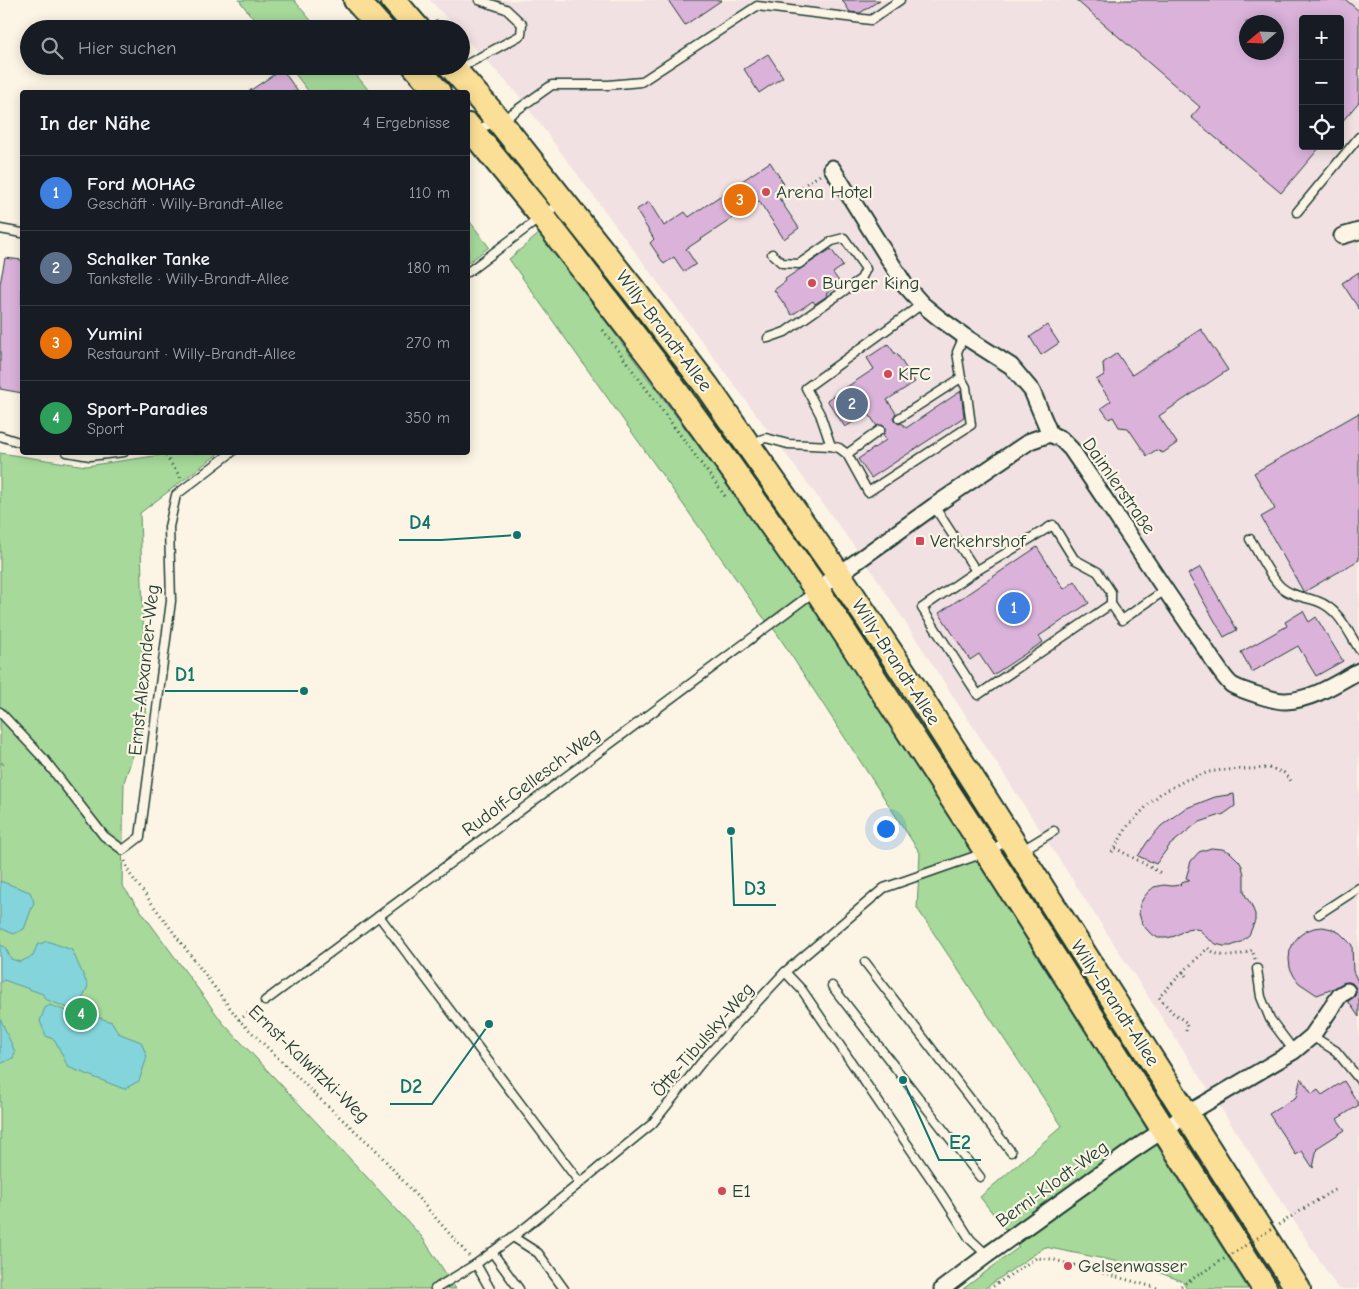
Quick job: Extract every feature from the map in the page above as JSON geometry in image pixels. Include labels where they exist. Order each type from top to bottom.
[{"type":"main road","points":[[356,0],[374,20]]},
{"type":"main road","points":[[393,0],[410,20]]},
{"type":"main road","points":[[423,75],[436,90]]},
{"type":"main road","name":"Willy-Brandt-Allee","points":[[459,75],[500,122],[563,201],[706,385],[839,574],[918,694],[1298,1289]]},
{"type":"main road","name":"Willy-Brandt-Allee","points":[[470,130],[542,216],[667,379],[817,590],[987,852],[1265,1289]]},
{"type":"street","points":[[817,590],[934,506],[1030,442],[1050,434],[1032,391],[1011,366],[964,336],[922,304],[905,285],[832,168]]},
{"type":"street","points":[[1342,236],[1359,231]]},
{"type":"street","name":"Daimlerstraße","points":[[1050,434],[1061,439],[1071,449],[1230,684],[1257,695],[1285,702],[1308,696],[1359,671]]},
{"type":"street","name":"Berni-Klodt-Weg","points":[[942,1289],[1133,1150],[1187,1114],[1294,1051],[1312,1036],[1340,995],[1349,990]]},
{"type":"lane","points":[[470,60],[521,35],[522,24],[506,9],[480,0]]},
{"type":"lane","points":[[470,129],[500,122],[552,84],[608,86],[642,82],[757,6],[871,20],[900,0]]},
{"type":"lane","points":[[1297,212],[1359,137]]},
{"type":"lane","points":[[470,270],[563,201]]},
{"type":"lane","points":[[0,229],[20,233]]},
{"type":"lane","points":[[768,338],[785,332],[862,279],[866,269],[844,238],[832,241],[798,264],[782,262],[772,254]]},
{"type":"lane","points":[[830,446],[820,414],[806,388],[922,304]]},
{"type":"lane","points":[[748,444],[766,438],[788,444],[839,448],[847,454],[868,492],[971,425],[966,387],[960,378],[958,352],[964,336]]},
{"type":"lane","points":[[899,418],[960,378]]},
{"type":"lane","points":[[847,454],[880,430]]},
{"type":"lane","points":[[0,436],[20,442]]},
{"type":"lane","points":[[84,455],[98,455]]},
{"type":"lane","name":"Ernst-Alexander-Weg","points":[[123,850],[140,837],[171,601],[170,527],[176,495],[228,455]]},
{"type":"lane","points":[[934,506],[976,571]]},
{"type":"lane","points":[[1111,604],[978,694],[922,608],[976,571],[1053,525],[1074,558],[1098,572],[1111,592],[1111,604],[1122,620],[1165,590]]},
{"type":"lane","points":[[1250,539],[1281,587],[1291,593],[1329,606],[1338,614],[1359,649]]},
{"type":"lane","name":"Rudolf-Gellesch-Weg","points":[[265,1001],[817,590]]},
{"type":"lane","points":[[0,712],[44,759],[104,836],[123,850]]},
{"type":"lane","name":"Ötte-Tibulsky-Weg","points":[[435,1289],[492,1252],[652,1124],[705,1058],[785,972],[884,888],[987,852],[1015,846],[1054,831]]},
{"type":"lane","points":[[1319,914],[1359,888]]},
{"type":"lane","points":[[379,916],[580,1183]]},
{"type":"lane","points":[[865,962],[1011,1152]]},
{"type":"lane","points":[[1257,969],[1261,997],[1270,1019],[1294,1051]]},
{"type":"lane","points":[[785,972],[806,996],[970,1239],[987,1255]]},
{"type":"lane","points":[[832,986],[980,1177]]},
{"type":"lane","points":[[1312,1036],[1336,1051],[1359,1079]]},
{"type":"lane","points":[[513,1236],[538,1253],[564,1289]]},
{"type":"lane","points":[[492,1252],[519,1289]]},
{"type":"lane","points":[[476,1264],[490,1289]]},
{"type":"path","points":[[781,200],[832,168]]},
{"type":"path","points":[[597,322],[726,497]]},
{"type":"path","points":[[165,455],[188,486]]},
{"type":"path","points":[[1112,852],[1128,826],[1146,807],[1160,794],[1186,780],[1209,772],[1271,768],[1284,774],[1292,782]]},
{"type":"path","points":[[1115,848],[1161,873]]},
{"type":"path","name":"Ernst-Kalwitzki-Weg","points":[[123,850],[129,873],[239,1020],[320,1099],[376,1150],[476,1264]]},
{"type":"path","points":[[1186,1031],[1187,1023],[1172,1012],[1159,997],[1208,948],[1213,953],[1221,955],[1240,955],[1252,950],[1257,969]]},
{"type":"path","points":[[1183,972],[1186,976]]},
{"type":"path","points":[[239,1020],[265,1001]]},
{"type":"path","points":[[1179,1288],[1336,1189]]},
{"type":"path","points":[[1223,1256],[1228,1264]]},
{"type":"path","points":[[989,1289],[1036,1258],[1051,1259],[1160,1289]]},
{"type":"shaded area","points":[[430,0],[1359,0],[1359,1289],[1338,1289],[866,562],[516,92],[470,43],[470,20],[449,20]]},
{"type":"green space","points":[[239,0],[294,0],[311,20],[254,20]]},
{"type":"green space","points":[[296,75],[356,75],[368,90],[307,90]]},
{"type":"green space","points":[[470,222],[489,247],[470,261]]},
{"type":"green space","points":[[540,233],[803,587],[1248,1289],[1187,1289],[1182,1281],[1144,1267],[1045,1247],[984,1289],[963,1289],[1019,1247],[980,1197],[1062,1126],[917,908],[920,853],[776,632],[763,617],[509,259]]},
{"type":"green space","points":[[0,453],[86,466],[161,455],[216,455],[140,513],[146,717],[124,782],[122,885],[223,1023],[422,1237],[456,1289],[0,1289],[0,762],[4,765],[0,760]]},
{"type":"water","points":[[0,881],[30,892],[34,902],[24,929],[14,934],[0,928]]},
{"type":"water","points":[[47,941],[72,950],[88,986],[81,1002],[68,1008],[45,999],[43,994],[4,980],[0,983],[0,945],[5,947],[11,959],[20,962],[33,956],[37,945]]},
{"type":"water","points":[[50,1005],[69,1012],[70,1017],[78,1019],[90,1015],[112,1022],[118,1033],[141,1042],[147,1057],[139,1081],[124,1089],[68,1067],[55,1040],[46,1036],[40,1021],[45,1008]]},
{"type":"water","points":[[0,1018],[15,1052],[13,1058],[0,1064]]},
{"type":"building","points":[[668,0],[722,0],[685,25]]},
{"type":"building","points":[[842,0],[880,0],[860,13],[850,12]]},
{"type":"building","points":[[1076,0],[1346,0],[1359,11],[1359,102],[1344,119],[1344,15],[1299,15],[1299,150],[1318,150],[1281,193],[1191,117],[1200,107]]},
{"type":"building","points":[[768,54],[783,77],[759,93],[744,69]]},
{"type":"building","points":[[273,75],[286,75],[297,90],[251,90]]},
{"type":"building","points":[[770,162],[784,184],[774,191],[799,228],[784,239],[759,201],[686,249],[696,264],[684,272],[674,257],[664,264],[650,243],[654,239],[636,210],[649,202],[664,226],[685,212],[689,217]]},
{"type":"building","name":"Burger King","points":[[831,249],[843,266],[833,273],[841,284],[815,304],[813,301],[792,315],[774,290],[786,281],[785,279]]},
{"type":"building","points":[[5,258],[20,260],[20,393],[0,389],[0,284]]},
{"type":"building","points":[[1359,272],[1359,309],[1342,283]]},
{"type":"building","points":[[1047,325],[1059,343],[1041,355],[1030,337]]},
{"type":"building","points":[[1201,329],[1228,370],[1159,416],[1177,443],[1163,453],[1156,450],[1147,456],[1128,428],[1119,427],[1113,417],[1109,419],[1101,408],[1111,401],[1096,380],[1104,375],[1103,363],[1117,353],[1132,375]]},
{"type":"building","points":[[888,344],[897,354],[915,382],[887,400],[896,413],[893,418],[895,421],[899,424],[902,423],[906,428],[961,391],[964,417],[871,478],[858,459],[886,440],[883,435],[885,427],[882,425],[877,426],[868,413],[845,427],[827,400],[874,369],[867,358]]},
{"type":"building","points":[[1359,413],[1359,560],[1304,592],[1261,517],[1275,509],[1254,473]]},
{"type":"building","points":[[1037,547],[1064,589],[1075,581],[1089,603],[1039,636],[1043,642],[993,675],[979,654],[970,660],[939,613]]},
{"type":"building","points":[[1201,567],[1237,630],[1224,637],[1188,574]]},
{"type":"building","points":[[1303,611],[1309,622],[1316,617],[1343,661],[1316,676],[1298,646],[1252,672],[1241,652],[1287,626],[1285,622]]},
{"type":"building","points":[[1234,794],[1235,806],[1224,814],[1195,825],[1170,845],[1156,864],[1138,856],[1161,826],[1184,809],[1215,797]]},
{"type":"building","points":[[1211,848],[1230,852],[1242,866],[1244,891],[1255,914],[1255,921],[1249,935],[1241,942],[1231,946],[1223,946],[1207,938],[1200,930],[1192,928],[1167,938],[1158,938],[1150,933],[1142,924],[1139,913],[1140,904],[1144,897],[1154,887],[1180,885],[1184,881],[1190,880],[1186,878],[1191,861],[1199,852]]},
{"type":"building","points":[[1323,927],[1340,933],[1352,945],[1353,971],[1359,984],[1359,1017],[1348,1001],[1355,996],[1356,992],[1352,983],[1343,983],[1317,995],[1299,983],[1290,968],[1290,950],[1294,942],[1306,931]]},
{"type":"building","points":[[1301,1078],[1312,1094],[1318,1090],[1322,1095],[1344,1081],[1359,1105],[1337,1119],[1345,1130],[1317,1148],[1313,1168],[1302,1151],[1296,1155],[1269,1114],[1296,1097]]},
{"type":"place","name":"Arena Hotel","points":[[766,192]]},
{"type":"place","name":"Yumini","points":[[740,200]]},
{"type":"place","name":"Burger King","points":[[812,283]]},
{"type":"place","name":"KFC","points":[[888,374]]},
{"type":"place","name":"Schalker Tanke","points":[[852,404]]},
{"type":"place","name":"D4","points":[[517,535]]},
{"type":"place","name":"Verkehrshof","points":[[920,541]]},
{"type":"place","name":"Ford MOHAG","points":[[1014,608]]},
{"type":"place","name":"D1","points":[[304,691]]},
{"type":"place","name":"D3","points":[[731,831]]},
{"type":"place","name":"Sport-Paradies","points":[[81,1014]]},
{"type":"place","name":"D2","points":[[489,1024]]},
{"type":"place","name":"E2","points":[[903,1080]]},
{"type":"place","name":"E1","points":[[722,1191]]},
{"type":"place","name":"Gelsenwasser","points":[[1068,1266]]}]
